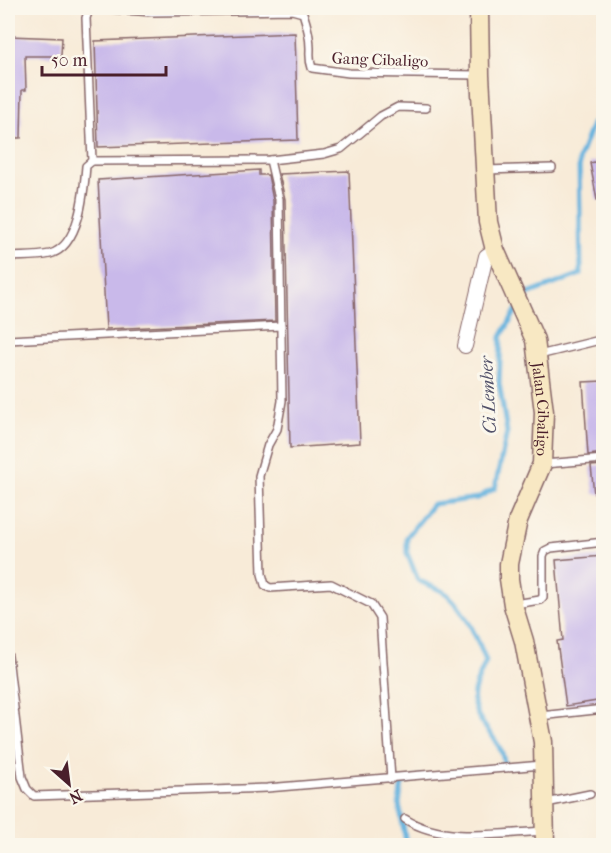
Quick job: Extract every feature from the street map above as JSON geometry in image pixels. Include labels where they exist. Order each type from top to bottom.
[{"type":"main road","name":"Jalan Cibaligo","points":[[479,8],[480,75],[488,222],[495,250],[535,340],[544,411],[542,464],[518,520],[512,544],[509,579],[539,716],[544,765],[545,838]]},
{"type":"street","points":[[465,346],[486,256],[495,250]]},
{"type":"lane","name":"Gang Cibaligo","points":[[92,161],[86,18],[89,10],[99,8],[152,12],[292,10],[303,14],[308,26],[309,60],[312,68],[349,73],[480,75]]},
{"type":"lane","points":[[8,257],[51,253],[66,242],[71,236],[81,211],[86,166],[92,161],[270,160],[324,154],[341,149],[381,116],[398,107],[426,108]]},
{"type":"lane","points":[[270,160],[279,199],[281,416],[268,445],[259,476],[260,532],[265,585],[275,589],[331,584],[371,604],[380,618],[392,779]]},
{"type":"lane","points":[[486,170],[552,168]]},
{"type":"lane","points":[[8,340],[281,327]]},
{"type":"lane","points":[[537,355],[603,339]]},
{"type":"lane","points":[[542,464],[603,459]]},
{"type":"lane","points":[[513,604],[540,600],[543,597],[545,551],[551,548],[603,542]]},
{"type":"lane","points":[[8,656],[22,777],[27,789],[34,796],[267,788],[544,765]]},
{"type":"lane","points":[[539,716],[603,709]]},
{"type":"lane","points":[[545,803],[590,794]]},
{"type":"lane","points":[[405,819],[419,828],[460,834],[545,838]]},
{"type":"building","points":[[295,33],[298,140],[98,147],[95,41]]},
{"type":"building","points":[[8,36],[62,38],[61,56],[25,56],[26,90],[22,90],[21,138],[8,138]]},
{"type":"building","points":[[603,160],[603,200],[597,200],[590,163]]},
{"type":"building","points":[[259,170],[259,175],[268,175],[273,200],[275,321],[106,329],[98,180]]},
{"type":"building","points":[[349,171],[360,443],[290,448],[285,199],[279,174]]},
{"type":"building","points":[[603,381],[603,453],[588,455],[583,382]]},
{"type":"building","points":[[603,465],[603,494],[594,494],[591,466]]},
{"type":"building","points":[[603,556],[603,700],[566,706],[557,641],[563,640],[556,560]]},
{"type":"waterway","name":"Ci Lember","points":[[523,301],[528,294],[581,274],[579,159],[592,124],[604,115]]},
{"type":"waterway","name":"Ci Lember","points":[[497,766],[504,765],[503,755],[481,721],[474,703],[475,688],[486,661],[479,643],[460,609],[448,595],[418,580],[407,553],[407,537],[433,504],[478,498],[495,488],[507,432],[499,383],[501,337],[517,309]]},
{"type":"waterway","name":"Ci Lember","points":[[420,777],[402,783],[399,804],[406,842],[452,843],[460,846]]}]
